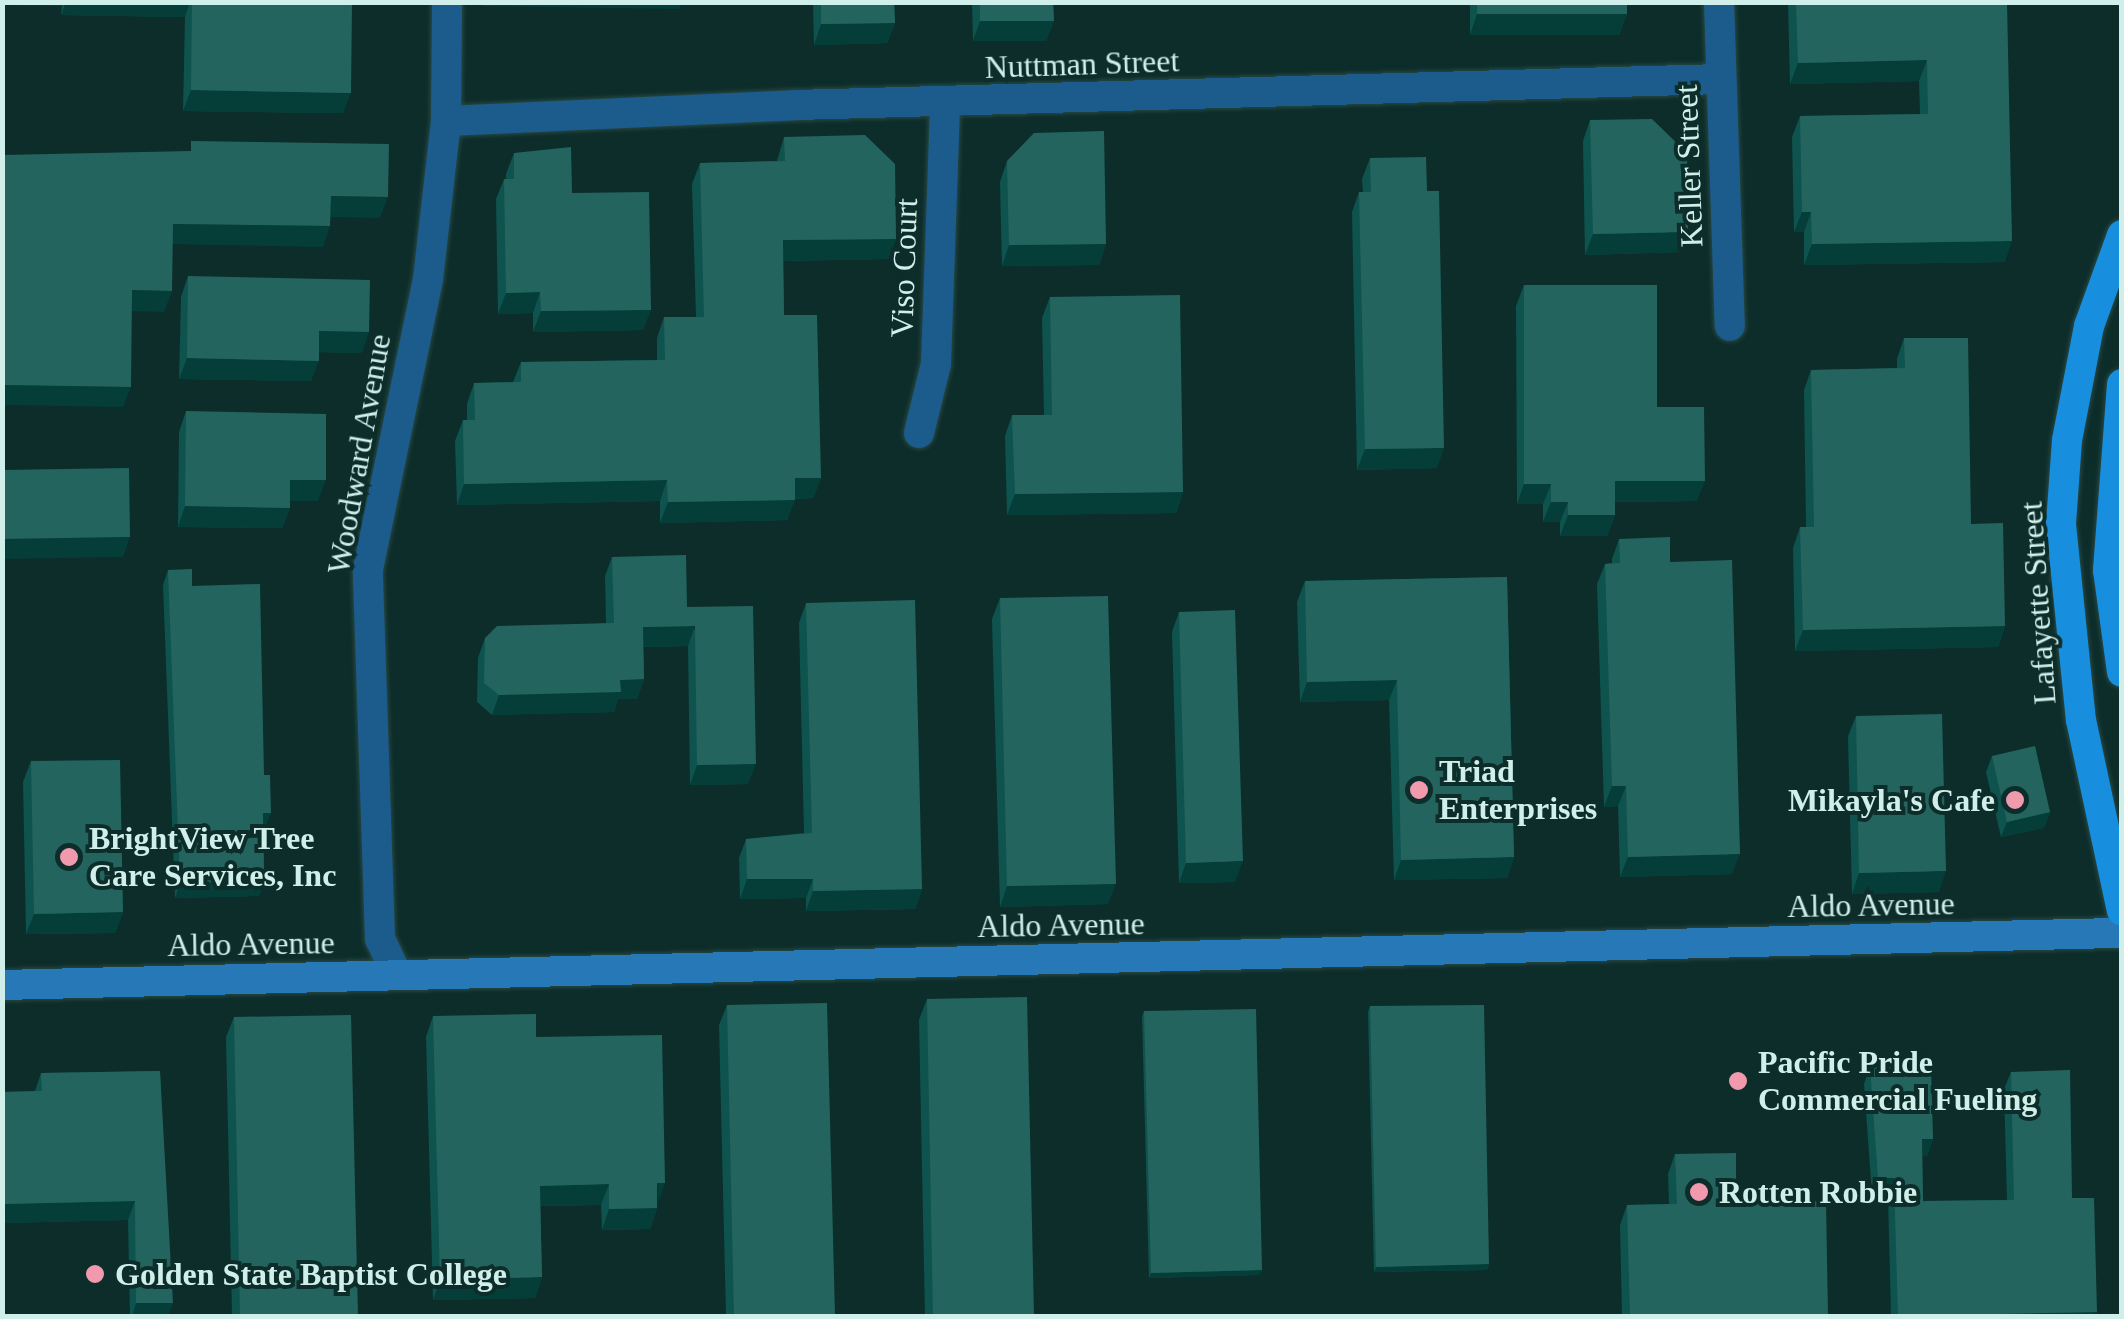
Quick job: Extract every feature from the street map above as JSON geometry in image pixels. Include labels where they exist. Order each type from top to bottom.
[{"type":"main road","name":"Lafayette Street","points":[[2122,235],[2089,326],[2067,440],[2062,524],[2081,720],[2122,911]]},
{"type":"main road","points":[[2122,384],[2108,570],[2122,672]]},
{"type":"street","name":"Woodward Avenue","points":[[397,975],[380,939],[368,569],[428,278],[446,121],[446,2]]},
{"type":"street","name":"Keller Street","points":[[1719,2],[1730,326]]},
{"type":"street","name":"Nuttman Street","points":[[446,121],[1720,79]]},
{"type":"street","name":"Viso Court","points":[[920,433],[936,364],[945,104]]},
{"type":"street","name":"Aldo Avenue","points":[[2,985],[2122,933]]},
{"type":"building","points":[[192,2],[352,2],[351,93],[191,90]]},
{"type":"building","points":[[821,2],[894,2],[895,23],[821,24]]},
{"type":"building","points":[[980,2],[1053,2],[1054,21],[980,21]]},
{"type":"building","points":[[1477,2],[1627,2],[1627,14],[1477,14]]},
{"type":"building","points":[[1796,2],[2007,2],[2012,241],[1812,244],[1811,212],[1802,212],[1800,116],[1928,114],[1927,60],[1798,63]]},
{"type":"building","points":[[1652,119],[1687,153],[1688,232],[1593,234],[1590,120]]},
{"type":"building","points":[[1104,131],[1106,244],[1009,245],[1007,161],[1034,133]]},
{"type":"building","points":[[865,135],[895,164],[896,239],[783,240],[784,315],[817,315],[821,478],[795,478],[795,500],[668,502],[667,480],[464,484],[463,420],[475,420],[474,383],[521,382],[521,362],[665,360],[664,317],[704,317],[700,163],[785,161],[784,137]]},
{"type":"building","points":[[191,141],[389,144],[388,197],[331,196],[330,226],[173,224],[172,291],[132,290],[131,387],[2,385],[2,155],[191,151]]},
{"type":"building","points":[[571,147],[572,193],[649,192],[651,310],[541,311],[540,292],[506,293],[504,179],[514,179],[514,153]]},
{"type":"building","points":[[1426,157],[1427,191],[1439,191],[1444,448],[1365,449],[1359,192],[1371,192],[1370,158]]},
{"type":"building","points":[[188,276],[370,280],[369,332],[319,331],[319,361],[187,358]]},
{"type":"building","points":[[1524,285],[1657,285],[1657,407],[1704,407],[1705,481],[1615,481],[1615,515],[1568,515],[1568,502],[1551,502],[1551,484],[1524,484]]},
{"type":"building","points":[[1180,295],[1183,492],[1015,494],[1012,415],[1052,415],[1050,297]]},
{"type":"building","points":[[1904,338],[1968,338],[1971,524],[2003,523],[2005,626],[1803,630],[1800,527],[1814,527],[1811,370],[1905,368]]},
{"type":"building","points":[[186,411],[326,414],[326,480],[290,480],[290,508],[185,506]]},
{"type":"building","points":[[129,468],[130,537],[2,539],[2,470]]},
{"type":"building","points":[[1670,537],[1670,562],[1732,560],[1740,854],[1628,857],[1626,786],[1612,786],[1605,564],[1620,563],[1619,539]]},
{"type":"building","points":[[686,555],[687,607],[753,606],[756,764],[697,765],[695,626],[643,627],[644,679],[620,680],[621,692],[499,695],[484,683],[485,638],[497,626],[614,623],[612,557]]},
{"type":"building","points":[[192,569],[192,586],[260,584],[264,775],[270,775],[271,813],[263,813],[264,881],[180,883],[168,570]]},
{"type":"building","points":[[1507,577],[1514,857],[1401,860],[1397,680],[1307,682],[1305,581]]},
{"type":"building","points":[[1108,596],[1116,884],[1007,886],[1000,598]]},
{"type":"building","points":[[915,600],[922,889],[813,891],[813,879],[747,879],[746,839],[812,833],[806,603]]},
{"type":"building","points":[[1235,610],[1243,861],[1186,863],[1179,612]]},
{"type":"building","points":[[1942,714],[1946,871],[1859,873],[1856,716]]},
{"type":"building","name":"Mikayla's Cafe","points":[[2035,746],[2050,812],[2007,822],[1992,756]]},
{"type":"building","name":"BrightView Tree Care Services, Inc","points":[[120,760],[123,912],[34,914],[31,761]]},
{"type":"building","points":[[1027,997],[1034,1316],[933,1316],[927,999]]},
{"type":"building","points":[[827,1003],[835,1316],[734,1316],[727,1005]]},
{"type":"building","points":[[1484,1005],[1489,1264],[1376,1267],[1370,1006]]},
{"type":"building","points":[[1256,1009],[1262,1270],[1151,1273],[1144,1011]]},
{"type":"building","points":[[536,1014],[536,1037],[662,1035],[665,1183],[657,1183],[657,1208],[609,1209],[609,1184],[540,1186],[542,1277],[440,1280],[433,1016]]},
{"type":"building","points":[[351,1015],[358,1316],[240,1316],[234,1017]]},
{"type":"building","points":[[1931,1065],[1933,1139],[1922,1139],[1923,1201],[2014,1200],[2011,1072],[2070,1070],[2072,1198],[2094,1198],[2097,1312],[1898,1316],[1894,1178],[1878,1178],[1870,1066]]},
{"type":"building","points":[[160,1071],[173,1303],[136,1303],[135,1201],[2,1204],[2,1092],[42,1091],[41,1073]]},
{"type":"building","points":[[1736,1153],[1736,1203],[1826,1201],[1828,1316],[1630,1316],[1627,1205],[1677,1204],[1675,1154]]},
{"type":"place","name":"Triad Enterprises","points":[[1419,790]]},
{"type":"place","name":"Mikayla's Cafe","points":[[2015,800]]},
{"type":"place","name":"BrightView Tree Care Services, Inc","points":[[69,857]]},
{"type":"place","name":"Pacific Pride Commercial Fueling","points":[[1738,1081]]},
{"type":"place","name":"Rotten Robbie","points":[[1699,1192]]},
{"type":"place","name":"Golden State Baptist College","points":[[95,1274]]}]
